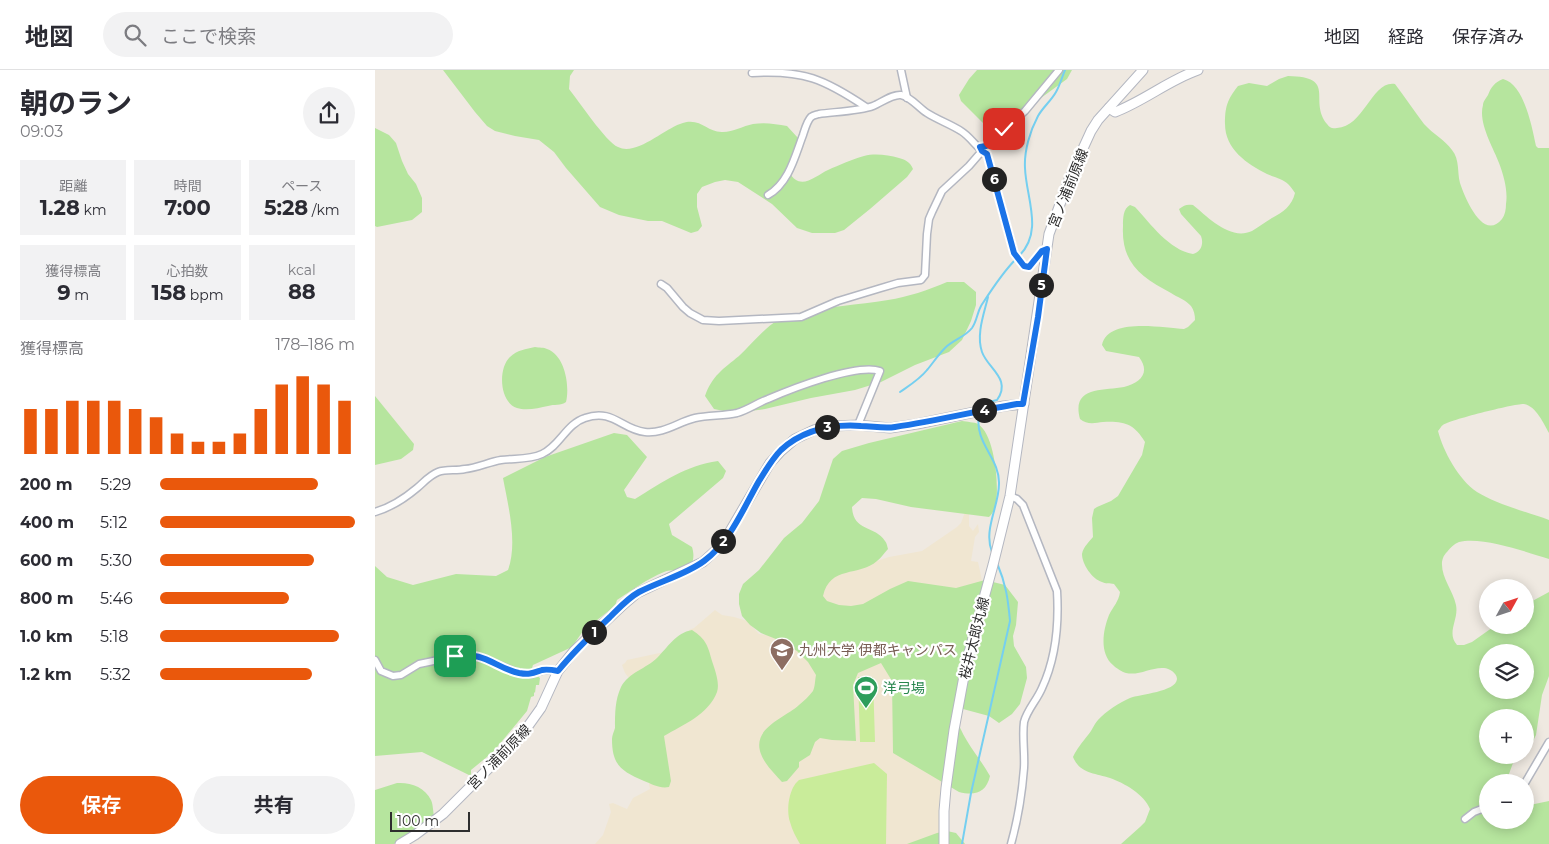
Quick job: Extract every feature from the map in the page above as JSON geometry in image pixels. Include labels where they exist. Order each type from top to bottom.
[{"type":"main road","points":[[1143,70],[1109,108],[1115,112],[1129,106],[1171,81],[1199,70]]},
{"type":"main road","name":"宮ノ浦前原線","points":[[400,844],[443,814],[521,736],[541,708],[558,671],[574,651],[624,604],[637,593],[703,562],[715,551],[726,538],[770,463],[795,439],[814,430],[833,426],[858,425],[890,428],[1023,404],[1038,317],[1049,234],[1091,131],[1109,108]]},
{"type":"main road","name":"桜井太郎丸線","points":[[944,844],[946,788],[960,696],[967,660],[1010,496],[1023,404]]},
{"type":"street","points":[[901,70],[907,98]]},
{"type":"street","points":[[661,284],[667,288],[683,307],[697,317],[709,321],[719,321],[801,317],[838,301],[898,283],[921,280],[925,275],[929,219],[942,191],[969,166],[981,149],[1025,111],[1059,70]]},
{"type":"street","points":[[752,74],[776,72],[803,75],[831,86],[866,107]]},
{"type":"street","points":[[768,195],[776,191],[783,183],[811,117],[819,114],[871,107],[896,95],[900,95],[925,112],[962,131],[987,154],[1014,253],[1024,266],[1029,267],[1042,251],[1047,249]]},
{"type":"street","points":[[375,512],[394,506],[439,472],[468,469],[502,460],[521,459],[541,454],[556,445],[577,421],[585,418],[606,416],[638,431],[655,432],[670,429],[694,418],[738,412],[774,396],[838,375],[870,369],[880,371],[858,425]]},
{"type":"street","points":[[1010,496],[1017,499],[1023,506],[1057,591],[1056,641],[1043,688],[1024,722],[1024,768],[1019,814],[1011,844]]},
{"type":"street","points":[[375,660],[381,671],[393,676],[401,675],[424,662],[462,655],[483,658],[518,673],[532,674],[544,670],[558,671]]},
{"type":"street","points":[[1530,774],[1549,742]]},
{"type":"street","points":[[1465,819],[1479,810]]},
{"type":"shaded area","name":"九州大学 伊都キャンパス","points":[[969,501],[969,526],[973,531],[978,524],[979,532],[975,537],[971,561],[978,562],[983,585],[946,753],[939,809],[939,844],[595,844],[603,835],[611,812],[609,804],[613,803],[627,809],[633,798],[650,789],[632,682],[622,665],[627,660],[669,651],[691,633],[689,630],[715,610],[722,615],[747,621],[759,634],[788,638],[789,594],[867,561],[877,561],[922,551],[961,523]]},
{"type":"green space","points":[[443,70],[574,70],[570,76],[569,89],[613,144],[625,149],[641,145],[673,127],[687,122],[698,123],[717,132],[731,131],[762,123],[787,126],[798,138],[797,153],[789,172],[798,181],[808,181],[846,162],[873,155],[886,155],[901,159],[909,163],[913,169],[907,177],[870,209],[844,230],[835,233],[812,233],[797,228],[772,204],[738,182],[725,180],[715,182],[702,187],[697,194],[697,207],[702,226],[698,231],[691,233],[662,221],[648,221],[619,215],[600,207],[554,152],[539,140],[495,131],[487,126]]},
{"type":"green space","points":[[977,70],[1072,70],[1067,79],[1034,103],[996,123],[984,124],[961,101],[959,95]]},
{"type":"green space","points":[[1288,76],[1303,77],[1313,81],[1319,91],[1322,115],[1328,125],[1334,128],[1346,126],[1361,113],[1380,89],[1387,85],[1395,84],[1424,124],[1446,143],[1455,154],[1460,183],[1470,207],[1482,222],[1488,225],[1495,225],[1502,219],[1505,212],[1506,199],[1506,189],[1502,173],[1484,127],[1482,112],[1483,103],[1496,83],[1503,79],[1516,89],[1526,107],[1536,146],[1538,148],[1549,148],[1549,433],[1536,412],[1524,404],[1457,419],[1443,425],[1438,431],[1458,473],[1470,487],[1512,508],[1549,520],[1549,559],[1492,543],[1469,541],[1459,542],[1449,549],[1444,555],[1442,568],[1456,605],[1453,635],[1457,645],[1472,642],[1483,634],[1534,634],[1534,600],[1549,592],[1549,676],[1542,695],[1534,739],[1534,709],[1479,709],[1479,764],[1513,764],[1509,774],[1479,774],[1479,829],[1534,829],[1534,804],[1549,801],[1549,844],[1121,844],[1145,822],[1150,809],[1133,790],[1110,778],[1084,770],[1076,763],[1073,757],[1097,722],[1109,710],[1130,698],[1171,687],[1177,679],[1174,673],[1166,668],[1131,674],[1126,673],[1109,660],[1103,641],[1105,627],[1120,592],[1114,584],[1103,583],[1095,578],[1088,571],[1082,558],[1084,549],[1093,537],[1092,518],[1094,509],[1118,496],[1142,455],[1145,442],[1133,427],[1123,423],[1088,423],[1080,419],[1078,408],[1084,395],[1098,390],[1130,385],[1139,380],[1144,372],[1139,357],[1106,351],[1102,345],[1106,336],[1125,327],[1150,326],[1184,329],[1195,320],[1194,311],[1189,304],[1142,275],[1129,259],[1123,239],[1124,214],[1130,205],[1135,207],[1168,242],[1184,252],[1193,254],[1200,250],[1202,239],[1181,214],[1179,209],[1184,206],[1193,205],[1212,221],[1236,233],[1252,231],[1287,208],[1292,202],[1295,193],[1292,188],[1284,181],[1259,170],[1239,155],[1233,148],[1226,133],[1225,113],[1227,104],[1238,86],[1249,83],[1267,86]]},
{"type":"green space","points":[[375,128],[389,135],[396,143],[408,174],[416,184],[422,198],[422,212],[412,220],[375,226]]},
{"type":"green space","points":[[947,282],[964,282],[976,292],[976,305],[971,321],[962,340],[949,352],[915,365],[881,382],[855,390],[765,409],[734,413],[714,409],[705,396],[711,383],[719,373],[778,320],[820,309],[903,297]]},
{"type":"green space","points":[[535,347],[546,348],[553,352],[562,364],[567,388],[566,402],[533,409],[517,408],[511,405],[504,392],[502,384],[503,369],[510,357],[522,350]]},
{"type":"green space","points":[[375,396],[414,444],[413,450],[401,459],[375,465]]},
{"type":"green space","points":[[962,421],[978,424],[984,430],[992,449],[995,461],[997,495],[992,514],[989,517],[911,507],[876,499],[862,498],[852,507],[856,521],[881,536],[888,549],[870,566],[846,573],[832,580],[823,596],[827,601],[851,606],[863,604],[908,581],[956,588],[985,580],[1005,585],[1018,602],[1013,636],[1014,646],[1026,667],[1027,678],[1020,704],[1012,714],[999,723],[989,716],[963,709],[955,713],[966,739],[990,776],[988,782],[983,790],[979,792],[970,794],[959,792],[893,753],[892,681],[881,663],[858,673],[853,685],[856,741],[820,738],[815,742],[810,755],[799,762],[799,767],[787,781],[782,782],[770,769],[761,754],[759,745],[761,737],[765,730],[810,695],[814,689],[816,675],[808,662],[797,651],[761,633],[742,616],[739,594],[743,584],[759,570],[784,538],[802,523],[819,501],[833,459],[842,451]]},
{"type":"green space","points":[[614,433],[627,435],[647,457],[624,490],[627,497],[635,499],[675,475],[706,463],[718,461],[726,471],[723,478],[669,524],[672,535],[692,547],[693,561],[690,566],[685,569],[664,572],[640,585],[617,600],[615,606],[583,631],[572,647],[533,665],[531,671],[540,678],[539,685],[536,685],[534,696],[531,697],[527,711],[493,752],[471,770],[471,776],[422,752],[375,756],[375,566],[387,577],[413,585],[456,574],[496,576],[508,570],[511,559],[512,536],[503,478],[545,457]]},
{"type":"green space","points":[[692,630],[708,647],[717,676],[718,688],[713,700],[702,713],[664,736],[671,781],[669,787],[659,787],[629,774],[616,761],[612,748],[612,739],[615,728],[616,702],[621,687],[628,678],[653,662],[681,634]]},
{"type":"green space","name":"洋弓場","points":[[858,677],[873,677],[875,742],[860,742]]},
{"type":"green space","points":[[874,763],[887,774],[886,844],[800,844],[792,828],[788,811],[791,793],[799,780]]},
{"type":"green space","points":[[397,783],[407,783],[425,792],[432,802],[434,816],[394,844],[375,844],[375,790]]},
{"type":"green space","points":[[947,831],[956,833],[965,844],[907,844],[937,833]]},
{"type":"waterway","points":[[1019,256],[1031,236],[1032,225],[1025,168],[1028,141],[1038,116],[1056,92],[1065,70]]},
{"type":"waterway","points":[[900,392],[915,382],[945,348],[972,328],[981,306],[1016,259]]},
{"type":"waterway","points":[[980,408],[981,404],[997,400],[1002,386],[997,374],[985,358],[980,345],[981,324],[988,297]]},
{"type":"waterway","points":[[979,415],[978,425],[980,434],[996,466],[999,484],[989,535],[992,552]]},
{"type":"waterway","points":[[962,844],[971,793],[1010,621],[1003,578],[997,563]]},
{"type":"place","name":"九州大学 伊都キャンパス","points":[[782,671]]},
{"type":"place","name":"洋弓場","points":[[866,709]]},
{"type":"route","points":[[455,656],[483,658],[518,673],[532,674],[544,670],[558,671],[574,651],[637,593],[703,562],[715,551],[726,538],[770,463],[795,439],[814,430],[833,426],[858,425],[890,428],[1023,404],[1038,317],[1047,249],[1042,251],[1029,267],[1024,266],[1014,253],[987,154],[980,147],[986,146],[1004,129]]}]
